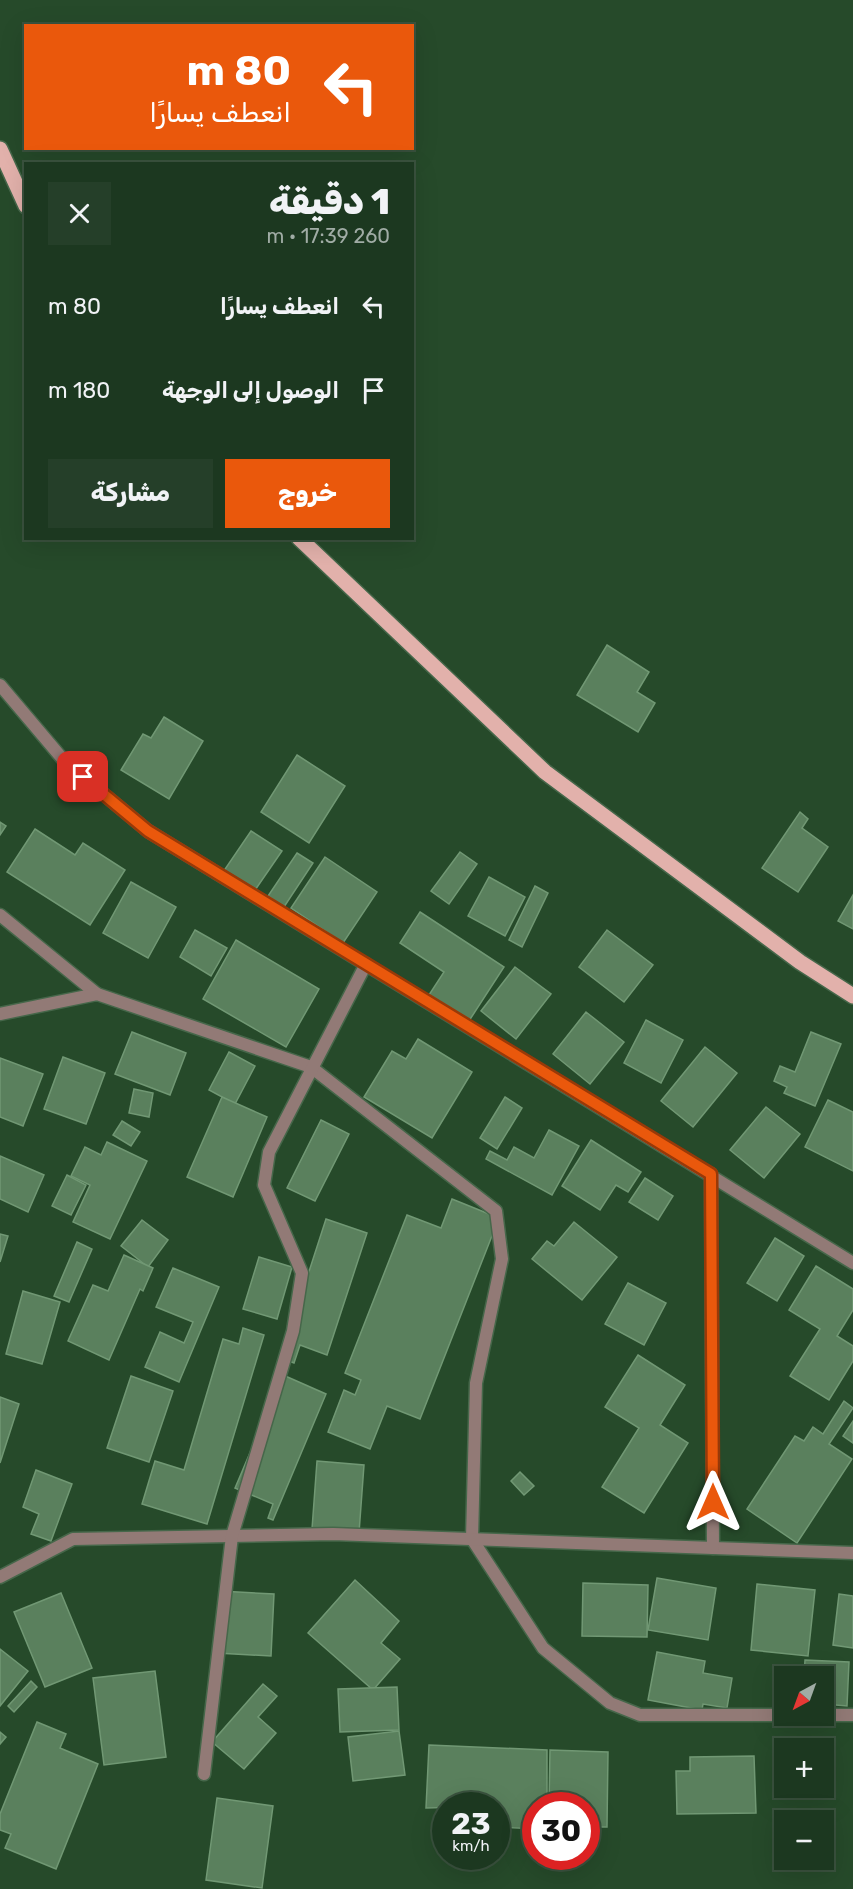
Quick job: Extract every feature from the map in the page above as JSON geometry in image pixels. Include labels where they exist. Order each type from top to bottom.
[{"type":"main road","points":[[0,149],[24,202]]},
{"type":"main road","points":[[301,540],[545,772],[800,962],[853,996]]},
{"type":"street","points":[[0,685],[66,763],[148,831],[853,1263]]},
{"type":"street","points":[[0,915],[96,994],[311,1067],[496,1211],[502,1259],[476,1383],[472,1539],[543,1648],[610,1703],[640,1715],[774,1715]]},
{"type":"street","points":[[204,1774],[232,1536],[292,1331],[302,1273],[264,1185],[269,1152],[366,964]]},
{"type":"street","points":[[0,1014],[96,994]]},
{"type":"street","points":[[711,1174],[713,1548]]},
{"type":"street","points":[[0,1577],[73,1539],[333,1534],[853,1553]]},
{"type":"street","points":[[834,1715],[853,1715]]},
{"type":"building","points":[[607,645],[649,672],[637,692],[655,703],[638,732],[577,695]]},
{"type":"building","points":[[164,717],[203,741],[169,799],[121,770],[143,734],[151,738]]},
{"type":"building","points":[[297,755],[345,786],[309,843],[261,812]]},
{"type":"building","points":[[800,812],[808,819],[802,828],[828,847],[798,892],[762,868]]},
{"type":"building","points":[[0,822],[6,826],[0,835]]},
{"type":"building","points":[[35,829],[75,855],[83,843],[125,870],[90,925],[7,872]]},
{"type":"building","points":[[251,831],[282,851],[251,896],[221,875]]},
{"type":"building","points":[[460,852],[477,864],[449,904],[431,891]]},
{"type":"building","points":[[297,853],[313,863],[284,907],[268,896]]},
{"type":"building","points":[[325,857],[377,892],[343,943],[291,908]]},
{"type":"building","points":[[489,877],[525,897],[505,936],[468,916]]},
{"type":"building","points":[[131,882],[176,907],[148,958],[103,933]]},
{"type":"building","points":[[535,886],[548,893],[522,947],[509,940]]},
{"type":"building","points":[[853,895],[853,929],[838,921]]},
{"type":"building","points":[[420,912],[504,967],[467,1024],[427,998],[444,972],[400,943]]},
{"type":"building","points":[[195,930],[227,948],[211,976],[180,957]]},
{"type":"building","points":[[607,930],[653,965],[624,1002],[579,967]]},
{"type":"building","points":[[236,940],[319,989],[286,1047],[203,999]]},
{"type":"building","points":[[515,967],[551,994],[516,1039],[481,1011]]},
{"type":"building","points":[[586,1012],[624,1042],[590,1084],[553,1054]]},
{"type":"building","points":[[646,1020],[683,1040],[661,1083],[624,1063]]},
{"type":"building","points":[[132,1032],[186,1053],[170,1095],[115,1074]]},
{"type":"building","points":[[811,1032],[841,1044],[815,1106],[784,1093],[787,1087],[774,1081],[780,1066],[795,1072]]},
{"type":"building","points":[[418,1039],[472,1072],[432,1138],[364,1097],[392,1051],[406,1059]]},
{"type":"building","points":[[705,1047],[737,1073],[693,1127],[661,1101]]},
{"type":"building","points":[[229,1052],[255,1066],[235,1104],[209,1090]]},
{"type":"building","points":[[63,1057],[105,1073],[86,1124],[44,1109]]},
{"type":"building","points":[[0,1058],[43,1074],[23,1126],[0,1117]]},
{"type":"building","points":[[134,1089],[153,1093],[149,1117],[129,1113]]},
{"type":"building","points":[[222,1097],[267,1117],[233,1197],[187,1177]]},
{"type":"building","points":[[505,1097],[522,1108],[497,1149],[480,1138]]},
{"type":"building","points":[[828,1100],[853,1112],[853,1171],[805,1147]]},
{"type":"building","points":[[766,1107],[800,1134],[764,1178],[730,1150]]},
{"type":"building","points":[[321,1120],[349,1134],[315,1201],[287,1188]]},
{"type":"building","points":[[122,1121],[140,1132],[131,1146],[113,1135]]},
{"type":"building","points":[[549,1130],[579,1146],[552,1195],[486,1159],[490,1151],[507,1160],[514,1147],[534,1158]]},
{"type":"building","points":[[591,1140],[641,1172],[628,1192],[616,1185],[600,1210],[562,1186]]},
{"type":"building","points":[[107,1142],[147,1161],[110,1239],[73,1222],[90,1185],[71,1176],[85,1147],[101,1155]]},
{"type":"building","points":[[0,1156],[44,1175],[28,1212],[0,1199]]},
{"type":"building","points":[[67,1175],[86,1185],[71,1215],[52,1206]]},
{"type":"building","points":[[645,1178],[673,1196],[658,1220],[629,1202]]},
{"type":"building","points":[[452,1199],[499,1218],[420,1419],[387,1406],[370,1449],[328,1432],[344,1390],[355,1395],[361,1380],[345,1373],[407,1215],[441,1228]]},
{"type":"building","points":[[326,1219],[367,1233],[327,1355],[300,1345],[294,1363],[281,1358]]},
{"type":"building","points":[[142,1220],[168,1240],[148,1267],[121,1246]]},
{"type":"building","points":[[574,1222],[617,1257],[582,1300],[532,1259],[547,1241],[554,1246]]},
{"type":"building","points":[[0,1234],[8,1236],[0,1262]]},
{"type":"building","points":[[775,1238],[804,1256],[777,1301],[747,1283]]},
{"type":"building","points":[[77,1242],[92,1249],[69,1302],[54,1296]]},
{"type":"building","points":[[124,1255],[153,1268],[143,1291],[140,1289],[109,1360],[68,1341],[93,1285],[108,1291]]},
{"type":"building","points":[[259,1257],[292,1267],[277,1319],[243,1309]]},
{"type":"building","points":[[816,1266],[853,1289],[853,1310],[837,1336],[853,1346],[853,1361],[829,1400],[790,1376],[820,1329],[789,1310]]},
{"type":"building","points":[[173,1268],[219,1287],[179,1382],[145,1367],[160,1332],[184,1343],[193,1322],[156,1307]]},
{"type":"building","points":[[628,1283],[666,1303],[644,1345],[605,1324]]},
{"type":"building","points":[[23,1291],[60,1302],[42,1364],[6,1354]]},
{"type":"building","points":[[243,1328],[264,1335],[207,1524],[142,1504],[155,1461],[184,1470],[223,1339],[239,1344]]},
{"type":"building","points":[[638,1355],[685,1385],[660,1425],[688,1443],[644,1513],[602,1487],[639,1428],[605,1407]]},
{"type":"building","points":[[283,1375],[326,1394],[273,1520],[268,1518],[273,1504],[235,1488]]},
{"type":"building","points":[[131,1376],[173,1391],[149,1462],[107,1448]]},
{"type":"building","points":[[0,1397],[19,1404],[0,1463]]},
{"type":"building","points":[[844,1401],[853,1408],[829,1444],[852,1459],[797,1543],[747,1509],[795,1436],[804,1441],[813,1427],[823,1434]]},
{"type":"building","points":[[853,1421],[853,1443],[843,1436]]},
{"type":"building","points":[[317,1461],[364,1465],[359,1533],[312,1529]]},
{"type":"building","points":[[36,1470],[72,1484],[51,1541],[31,1534],[39,1514],[23,1507]]},
{"type":"building","points":[[520,1472],[534,1486],[524,1495],[511,1481]]},
{"type":"building","points":[[657,1578],[716,1588],[708,1640],[648,1630]]},
{"type":"building","points":[[355,1580],[399,1621],[381,1643],[400,1659],[373,1690],[308,1633]]},
{"type":"building","points":[[583,1583],[648,1585],[647,1637],[582,1636]]},
{"type":"building","points":[[757,1584],[815,1590],[808,1656],[751,1650]]},
{"type":"building","points":[[220,1591],[274,1594],[271,1656],[217,1653]]},
{"type":"building","points":[[61,1593],[92,1668],[45,1687],[14,1612]]},
{"type":"building","points":[[839,1594],[853,1596],[853,1648],[833,1645]]},
{"type":"building","points":[[0,1649],[28,1671],[0,1706]]},
{"type":"building","points":[[657,1652],[705,1661],[703,1673],[732,1678],[727,1708],[703,1704],[702,1710],[648,1700]]},
{"type":"building","points":[[805,1660],[849,1662],[847,1706],[834,1705],[834,1666],[805,1666]]},
{"type":"building","points":[[155,1671],[166,1757],[104,1765],[93,1678]]},
{"type":"building","points":[[31,1681],[37,1687],[14,1712],[8,1706]]},
{"type":"building","points":[[263,1684],[277,1696],[258,1717],[276,1733],[244,1769],[212,1742]]},
{"type":"building","points":[[397,1687],[399,1730],[340,1732],[338,1689]]},
{"type":"building","points":[[37,1722],[66,1734],[60,1748],[98,1764],[56,1869],[5,1848],[11,1834],[0,1830],[0,1814]]},
{"type":"building","points":[[399,1731],[405,1775],[353,1781],[348,1737]]},
{"type":"building","points":[[0,1732],[6,1737],[0,1744]]},
{"type":"building","points":[[429,1745],[547,1750],[547,1792],[522,1792],[522,1828],[510,1828],[510,1792],[432,1792],[432,1808],[426,1808]]},
{"type":"building","points":[[550,1750],[608,1752],[607,1827],[600,1827],[600,1792],[549,1792]]},
{"type":"building","points":[[754,1756],[756,1813],[677,1814],[676,1771],[690,1771],[690,1757]]},
{"type":"building","points":[[217,1798],[273,1806],[262,1888],[206,1880]]},
{"type":"route","points":[[83,777],[148,831],[711,1174],[713,1502]]}]
